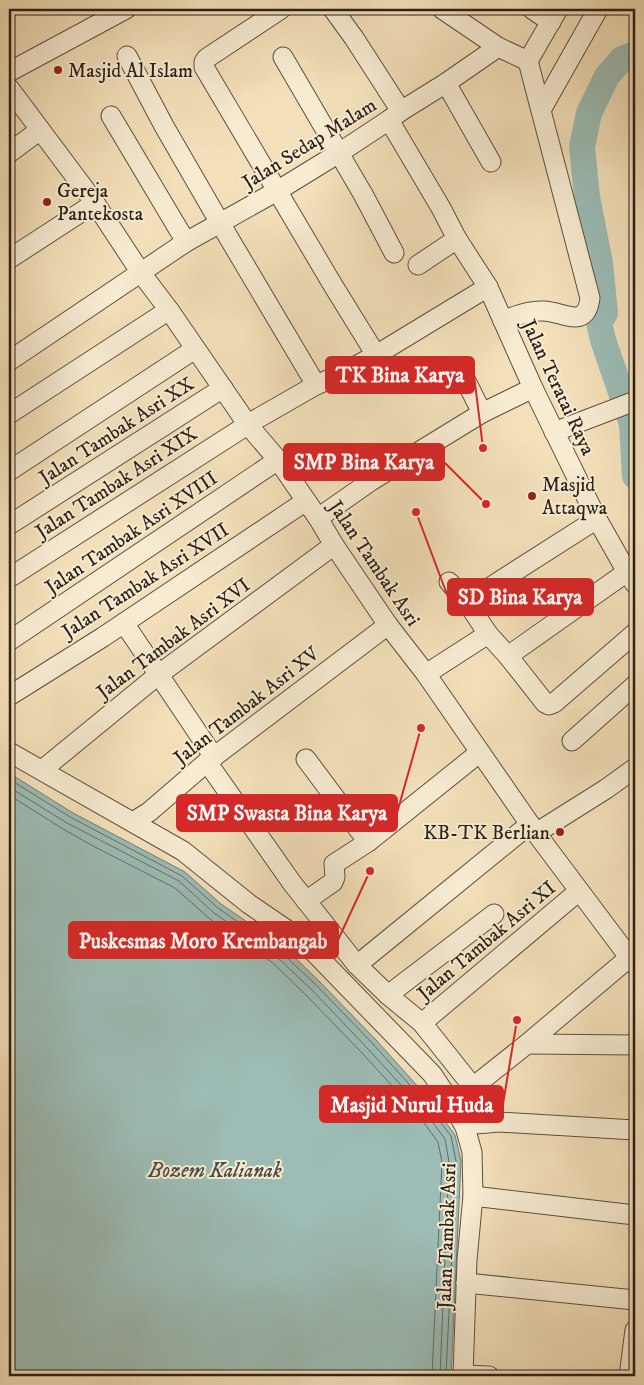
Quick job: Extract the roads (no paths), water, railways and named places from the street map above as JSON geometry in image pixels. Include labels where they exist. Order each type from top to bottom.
[{"type":"street","points":[[9,72],[126,9]]},
{"type":"street","points":[[280,9],[207,58],[204,62],[204,67],[376,355]]},
{"type":"street","name":"Jalan Teratai Raya","points":[[333,9],[354,38],[396,116],[457,239],[488,287],[533,388],[596,519],[631,578]]},
{"type":"street","points":[[442,9],[498,47],[528,61]]},
{"type":"street","points":[[503,321],[525,313],[546,311],[574,317],[582,316],[589,306],[590,298],[528,61],[555,15],[532,9]]},
{"type":"street","points":[[541,110],[598,9]]},
{"type":"street","name":"Jalan Sedap Malam","points":[[9,361],[186,242],[277,191],[339,153],[498,47]]},
{"type":"street","points":[[127,56],[164,126],[316,384]]},
{"type":"street","points":[[283,57],[364,196],[394,252]]},
{"type":"street","points":[[446,83],[491,162]]},
{"type":"street","name":"Jalan Tambak Asri","points":[[9,88],[95,203],[141,273],[169,310],[248,425],[278,460],[388,625],[426,674],[479,753],[579,891],[633,961]]},
{"type":"street","points":[[111,116],[186,242]]},
{"type":"street","points":[[9,152],[40,130]]},
{"type":"street","points":[[9,259],[95,203]]},
{"type":"street","points":[[418,264],[457,239]]},
{"type":"street","name":"Jalan Tambak Asri XIX","points":[[9,578],[248,425],[316,384],[337,376],[376,355],[488,287]]},
{"type":"street","points":[[9,414],[169,310]]},
{"type":"street","points":[[11,466],[195,349]]},
{"type":"street","points":[[460,367],[482,413]]},
{"type":"street","name":"Jalan Tambak Asri XX","points":[[9,525],[223,388]]},
{"type":"street","points":[[318,518],[371,481],[482,413],[533,388]]},
{"type":"street","points":[[554,432],[630,403]]},
{"type":"street","name":"Jalan Tambak Asri XVIII","points":[[9,641],[278,460]]},
{"type":"street","name":"Jalan Tambak Asri XVII","points":[[9,696],[124,623],[306,501]]},
{"type":"street","points":[[467,602],[596,519]]},
{"type":"street","name":"Jalan Tambak Asri XVI","points":[[42,770],[158,675],[334,545]]},
{"type":"street","points":[[508,656],[631,578]]},
{"type":"street","points":[[449,582],[467,602],[488,634],[548,705],[554,703],[635,633]]},
{"type":"street","points":[[124,623],[210,759],[292,883],[357,965],[388,995],[422,1022],[473,1087],[486,1123]]},
{"type":"street","name":"Jalan Tambak Asri XV","points":[[133,822],[149,812],[210,759],[388,625]]},
{"type":"street","points":[[426,674],[488,634]]},
{"type":"street","points":[[572,741],[635,685]]},
{"type":"street","name":"Jalan Tambak Asri","points":[[9,752],[183,851],[248,904],[302,940],[432,1074],[465,1127],[472,1152],[473,1196],[466,1283],[463,1376]]},
{"type":"street","points":[[306,901],[333,882],[335,878],[334,864],[368,842],[479,753]]},
{"type":"street","points":[[306,759],[368,842]]},
{"type":"street","points":[[357,965],[533,828],[606,789],[635,768]]},
{"type":"street","name":"Jalan Tambak Asri XI","points":[[422,1022],[579,891]]},
{"type":"street","points":[[388,995],[494,914]]},
{"type":"street","points":[[473,1087],[633,961]]},
{"type":"street","points":[[527,1044],[635,1046]]},
{"type":"street","points":[[465,1127],[473,1124],[499,1122],[635,1130]]},
{"type":"street","points":[[473,1196],[635,1215]]},
{"type":"street","points":[[466,1283],[635,1300]]},
{"type":"street","points":[[629,1376],[635,1330]]},
{"type":"street","points":[[463,1376],[489,1376]]},
{"type":"water","name":"Bozem Kalianak","points":[[9,773],[73,813],[185,872],[221,904],[285,948],[377,1041],[430,1100],[455,1135],[461,1161],[451,1376],[9,1376]]},
{"type":"waterway","points":[[635,54],[622,59],[607,76],[589,113],[582,147],[587,197],[600,263],[605,313],[599,322],[603,340],[632,424],[635,476]]},
{"type":"place","name":"Masjid Al Islam","points":[[58,70]]},
{"type":"place","name":"Gereja Pantekosta","points":[[47,202]]},
{"type":"place","name":"TK Bina Karya","points":[[483,448]]},
{"type":"place","name":"Masjid Attaqwa","points":[[532,496]]},
{"type":"place","name":"SMP Bina Karya","points":[[486,504]]},
{"type":"place","name":"SD Bina Karya","points":[[416,512]]},
{"type":"place","name":"SMP Swasta Bina Karya","points":[[421,728]]},
{"type":"place","name":"KB-TK Berlian","points":[[560,832]]},
{"type":"place","name":"Puskesmas Moro Krembangab","points":[[370,871]]},
{"type":"place","name":"Masjid Nurul Huda","points":[[517,1020]]}]
